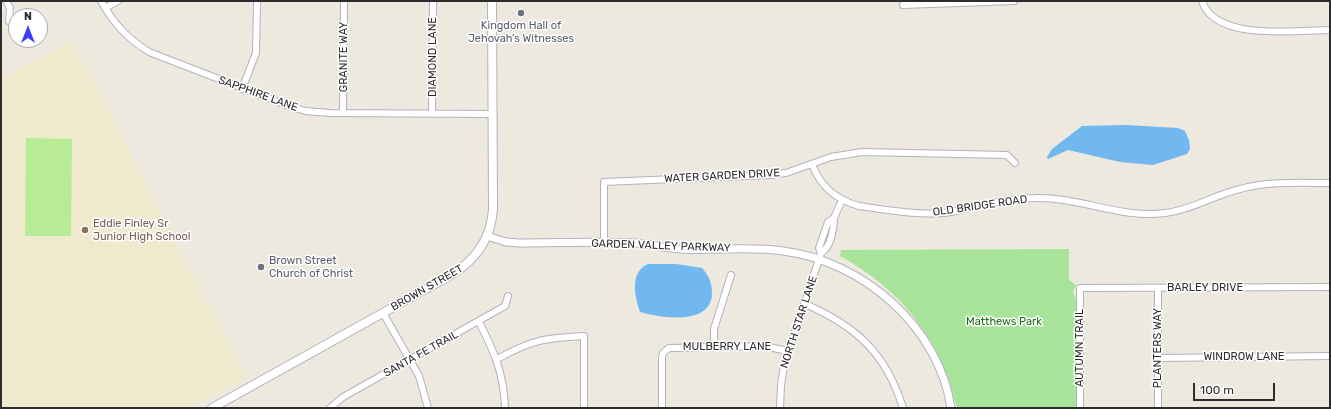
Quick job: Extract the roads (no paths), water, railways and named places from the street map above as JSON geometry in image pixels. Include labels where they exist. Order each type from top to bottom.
[{"type":"main road","name":"BROWN STREET","points":[[212,408],[466,265],[477,253],[487,236],[493,209],[492,1]]},
{"type":"street","name":"SAPPHIRE LANE","points":[[101,1],[117,27],[130,40],[148,52],[242,89],[305,111],[343,113],[492,114]]},
{"type":"street","points":[[105,8],[118,1]]},
{"type":"street","points":[[242,89],[256,53],[257,1]]},
{"type":"street","name":"GRANITE WAY","points":[[343,113],[344,1]]},
{"type":"street","name":"DIAMOND LANE","points":[[432,114],[433,1]]},
{"type":"street","points":[[903,5],[1014,1]]},
{"type":"street","points":[[1202,1],[1206,10],[1213,16],[1236,27],[1254,30],[1330,30]]},
{"type":"street","name":"WATER GARDEN DRIVE","points":[[604,243],[604,182],[786,173],[831,157],[862,152],[1007,155],[1015,163]]},
{"type":"street","name":"OLD BRIDGE ROAD","points":[[812,164],[821,182],[842,200],[860,206],[931,213],[951,212],[1018,199],[1056,199],[1089,204],[1118,212],[1165,214],[1198,205],[1228,192],[1251,186],[1274,183],[1330,183]]},
{"type":"street","name":"NORTH STAR LANE","points":[[780,408],[782,374],[788,351],[820,257],[826,250],[834,226],[834,218],[842,200]]},
{"type":"street","name":"GARDEN VALLEY PARKWAY","points":[[487,236],[512,243],[635,243],[679,249],[778,250],[820,257],[869,284],[904,313],[924,341],[935,361],[948,392],[951,408]]},
{"type":"street","points":[[714,346],[716,324],[732,275]]},
{"type":"street","name":"BARLEY DRIVE","points":[[1080,288],[1330,287]]},
{"type":"street","name":"AUTUMN TRAIL","points":[[1080,288],[1080,408]]},
{"type":"street","name":"PLANTERS WAY","points":[[1158,288],[1158,408]]},
{"type":"street","name":"SANTA FE TRAIL","points":[[330,408],[343,397],[479,322],[505,306],[508,296]]},
{"type":"street","points":[[805,304],[837,319],[869,345],[892,378],[903,408]]},
{"type":"street","points":[[383,313],[411,360],[424,387],[428,408]]},
{"type":"street","points":[[479,322],[497,359],[504,392],[505,408]]},
{"type":"street","points":[[497,359],[529,343],[540,340],[584,336],[584,408]]},
{"type":"street","name":"MULBERRY LANE","points":[[662,408],[662,356],[666,349],[674,346],[764,346],[788,351]]},
{"type":"street","name":"WINDROW LANE","points":[[1158,358],[1330,356]]},
{"type":"water","points":[[1126,125],[1178,128],[1185,131],[1189,140],[1190,149],[1187,154],[1153,165],[1120,162],[1068,150],[1048,159],[1047,157],[1052,149],[1082,126]]},
{"type":"water","points":[[648,264],[676,264],[702,268],[711,283],[712,293],[710,304],[704,311],[695,315],[684,317],[660,316],[640,312],[635,292],[636,279],[642,268]]},
{"type":"place","name":"Kingdom Hall of Jehovah’s Witnesses","points":[[521,13]]},
{"type":"place","name":"Eddie Finley Sr Junior High School","points":[[85,230]]},
{"type":"place","name":"Brown Street Church of Christ","points":[[261,267]]},
{"type":"park label","name":"Matthews Park","points":[[1004,322]]}]
